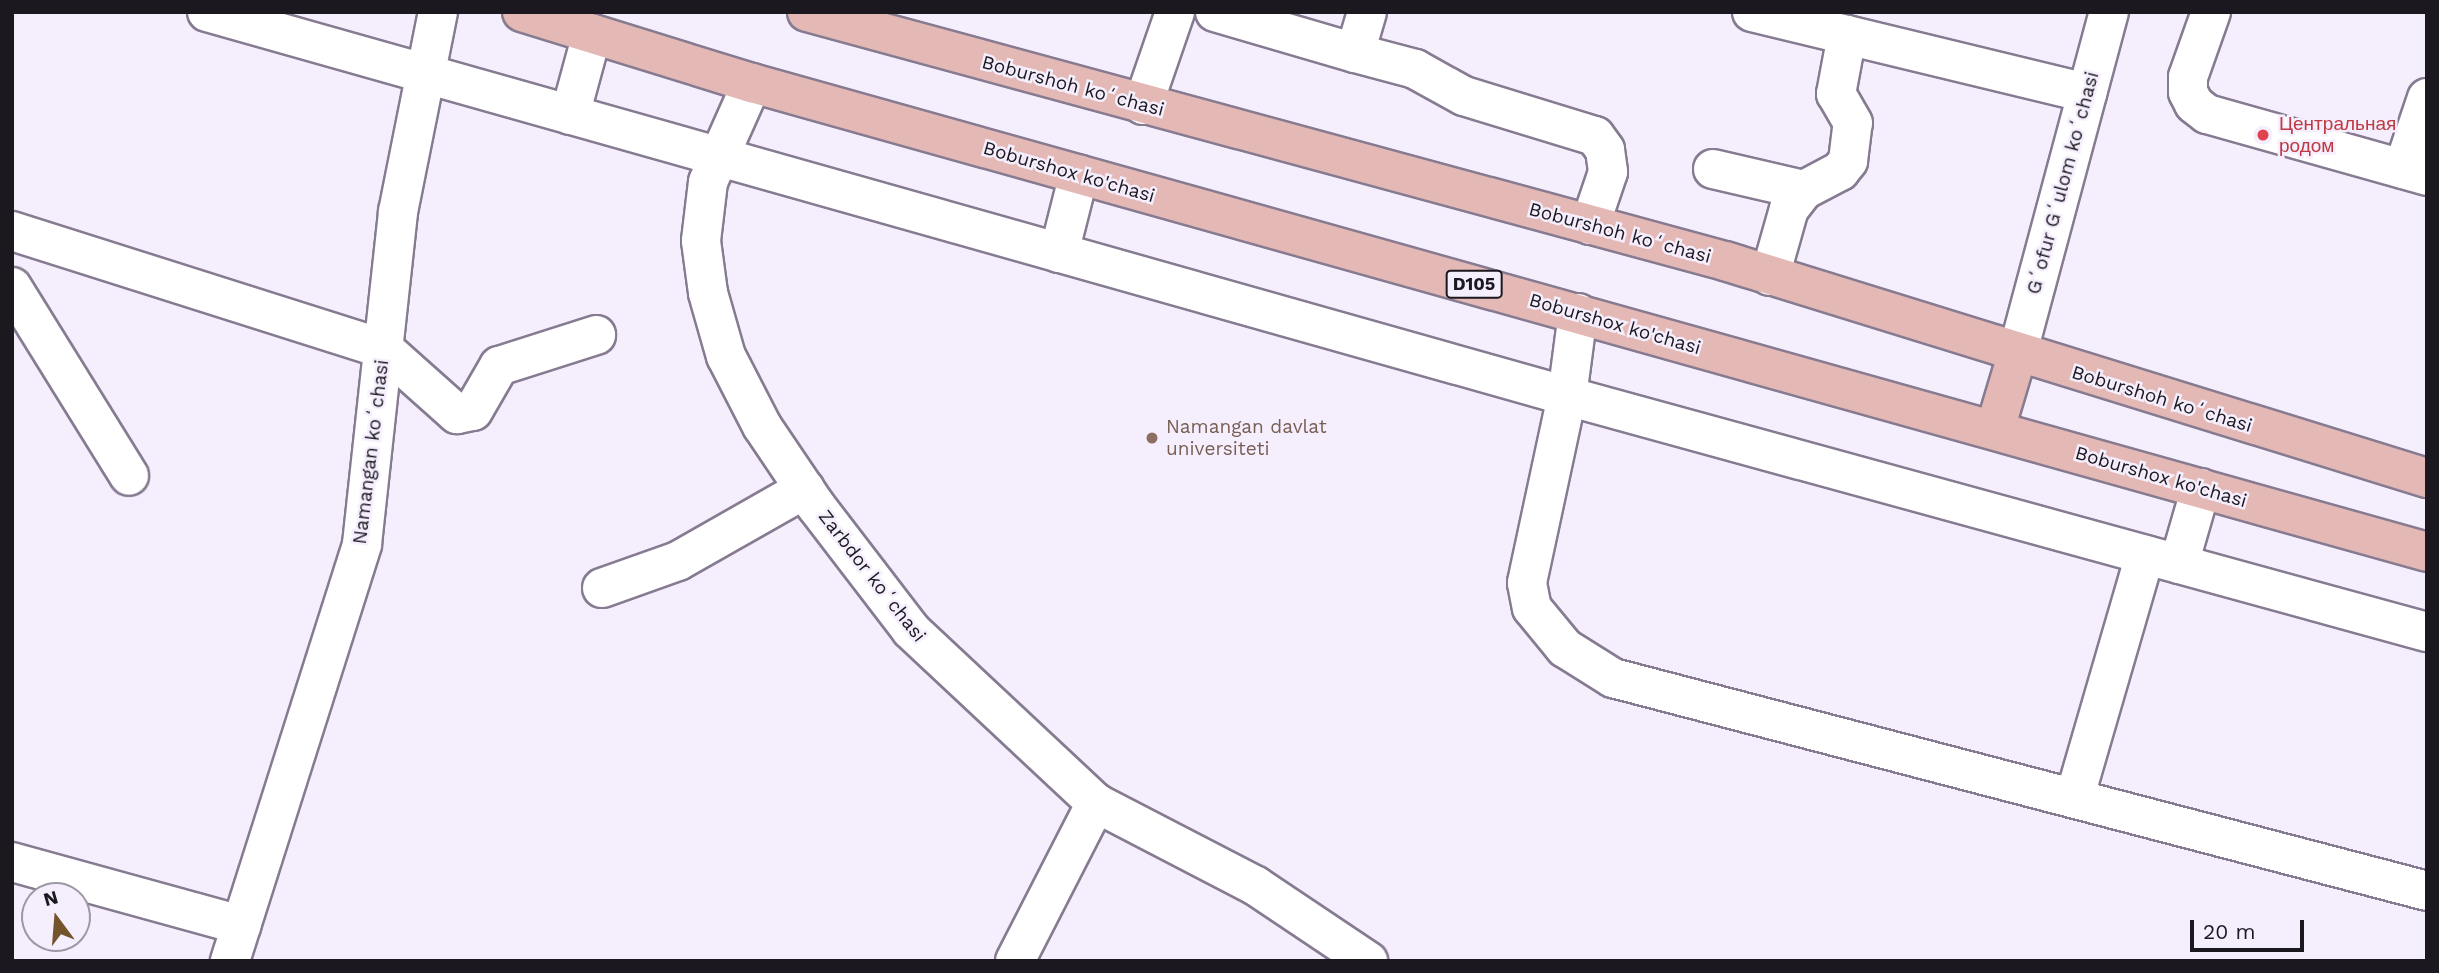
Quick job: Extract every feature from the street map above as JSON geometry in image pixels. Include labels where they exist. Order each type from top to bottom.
[{"type":"main road","name":"Boburshox ko'chasi","points":[[522,12],[752,83],[2427,552]]},
{"type":"main road","name":"Boburshoh koʻchasi","points":[[807,12],[853,19],[1143,105],[1770,276],[2017,355],[2427,478]]},
{"type":"main road","points":[[1994,429],[2017,355]]},
{"type":"street","points":[[207,12],[1567,396],[2427,632]]},
{"type":"street","name":"Namangan koʻchasi","points":[[230,961],[362,544],[398,212],[438,12]]},
{"type":"street","points":[[1143,105],[1175,12]]},
{"type":"street","points":[[1215,12],[1415,69],[1464,96],[1595,136],[1605,150],[1608,172],[1590,225]]},
{"type":"street","points":[[1355,53],[1367,12]]},
{"type":"street","points":[[1752,12],[2087,93]]},
{"type":"street","name":"Gʻofur Gʻulom koʻchasi","points":[[2017,355],[2109,12]]},
{"type":"street","points":[[2211,12],[2188,77],[2188,92],[2194,104],[2207,114],[2415,172],[2427,98]]},
{"type":"street","points":[[570,115],[592,34]]},
{"type":"street","points":[[1770,276],[1789,209],[1804,190],[1840,171],[1851,150],[1853,123],[1836,94],[1847,35]]},
{"type":"street","name":"Zarbdor koʻchasi","points":[[752,83],[708,181],[701,241],[708,293],[726,356],[762,426],[805,489],[911,630],[1096,803],[1255,886],[1368,961]]},
{"type":"street","points":[[1713,169],[1804,190]]},
{"type":"street","points":[[1059,253],[1079,174]]},
{"type":"street","points":[[12,231],[384,349],[457,414],[466,414],[476,407],[499,366],[596,335]]},
{"type":"street","points":[[12,286],[129,476]]},
{"type":"street","points":[[1578,313],[1567,396],[1527,583],[1532,608],[1565,648],[1613,678],[2075,796],[2427,891]]},
{"type":"street","points":[[2075,796],[2162,559],[2201,488]]},
{"type":"street","points":[[602,588],[678,561],[805,489]]},
{"type":"street","points":[[1015,961],[1096,803]]},
{"type":"street","points":[[12,862],[241,925]]},
{"type":"place","name":"Центральная родом","points":[[2263,135]]},
{"type":"place","name":"Namangan davlat universiteti","points":[[1152,438]]}]
